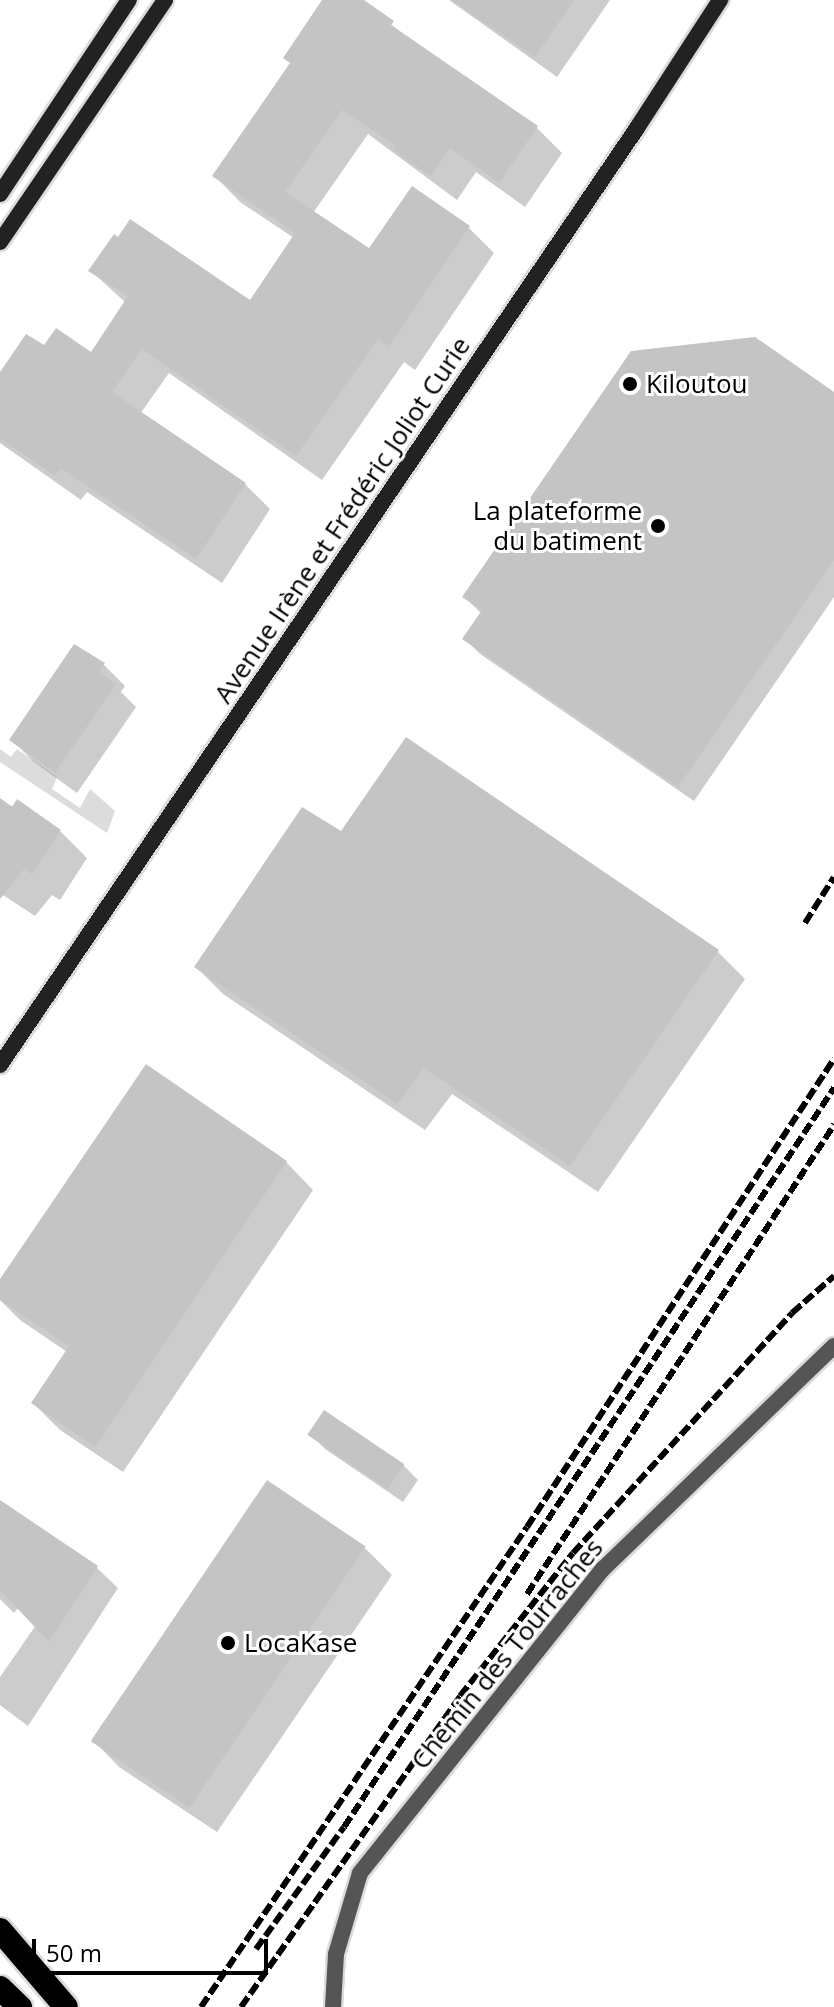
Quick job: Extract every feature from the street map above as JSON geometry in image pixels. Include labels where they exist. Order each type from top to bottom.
[{"type":"highway","points":[[0,1930],[66,2007]]},
{"type":"highway","points":[[0,1988],[20,2007]]},
{"type":"street","points":[[0,194],[129,0]]},
{"type":"street","points":[[0,242],[165,0]]},
{"type":"street","name":"Avenue Irène et Frédéric Joliot Curie","points":[[0,1065],[620,154],[720,0]]},
{"type":"street","name":"Chemin des Tourraches","points":[[333,2007],[336,1954],[360,1873],[603,1569],[834,1346]]},
{"type":"shaded area","points":[[0,749],[11,757],[17,749],[57,777],[52,789],[80,808],[90,789],[115,811],[107,833],[0,762]]},
{"type":"building","points":[[322,0],[364,0],[394,21],[391,25],[538,126],[499,183],[450,148],[431,176],[393,150],[396,146],[342,110],[285,192],[369,248],[412,186],[470,226],[389,346],[378,339],[296,456],[142,349],[112,392],[246,483],[196,559],[61,468],[55,476],[0,438],[0,372],[26,334],[44,345],[56,328],[91,352],[128,296],[88,271],[114,234],[118,237],[130,219],[250,300],[295,233],[212,176],[290,63],[283,58]]},
{"type":"building","points":[[451,0],[574,0],[535,57]]},
{"type":"building","points":[[755,337],[834,392],[834,560],[678,787],[462,639],[482,610],[462,597],[631,351]]},
{"type":"building","points":[[74,644],[105,663],[99,672],[116,684],[55,773],[9,740]]},
{"type":"building","points":[[406,737],[719,950],[570,1166],[424,1068],[397,1104],[194,967],[302,807],[341,831]]},
{"type":"building","points":[[0,798],[12,807],[17,799],[61,830],[32,874],[24,869],[0,899]]},
{"type":"building","points":[[146,1064],[287,1161],[95,1447],[31,1403],[69,1346],[0,1300],[0,1279]]},
{"type":"building","points":[[324,1410],[404,1464],[388,1489],[307,1435]]},
{"type":"building","name":"LocaKase","points":[[267,1480],[366,1547],[190,1808],[91,1741]]},
{"type":"building","points":[[0,1500],[98,1566],[49,1642],[0,1590]]},
{"type":"railway","points":[[805,923],[834,877]]},
{"type":"railway","points":[[201,2007],[527,1527],[834,1059]]},
{"type":"railway","points":[[256,1949],[344,1827],[834,1088]]},
{"type":"railway","points":[[527,1594],[834,1125]]},
{"type":"railway","points":[[241,2007],[460,1696],[573,1553],[792,1313],[834,1276]]},
{"type":"place","name":"Kiloutou","points":[[630,384]]},
{"type":"place","name":"La plateforme du batiment","points":[[658,526]]},
{"type":"place","name":"LocaKase","points":[[228,1643]]}]
